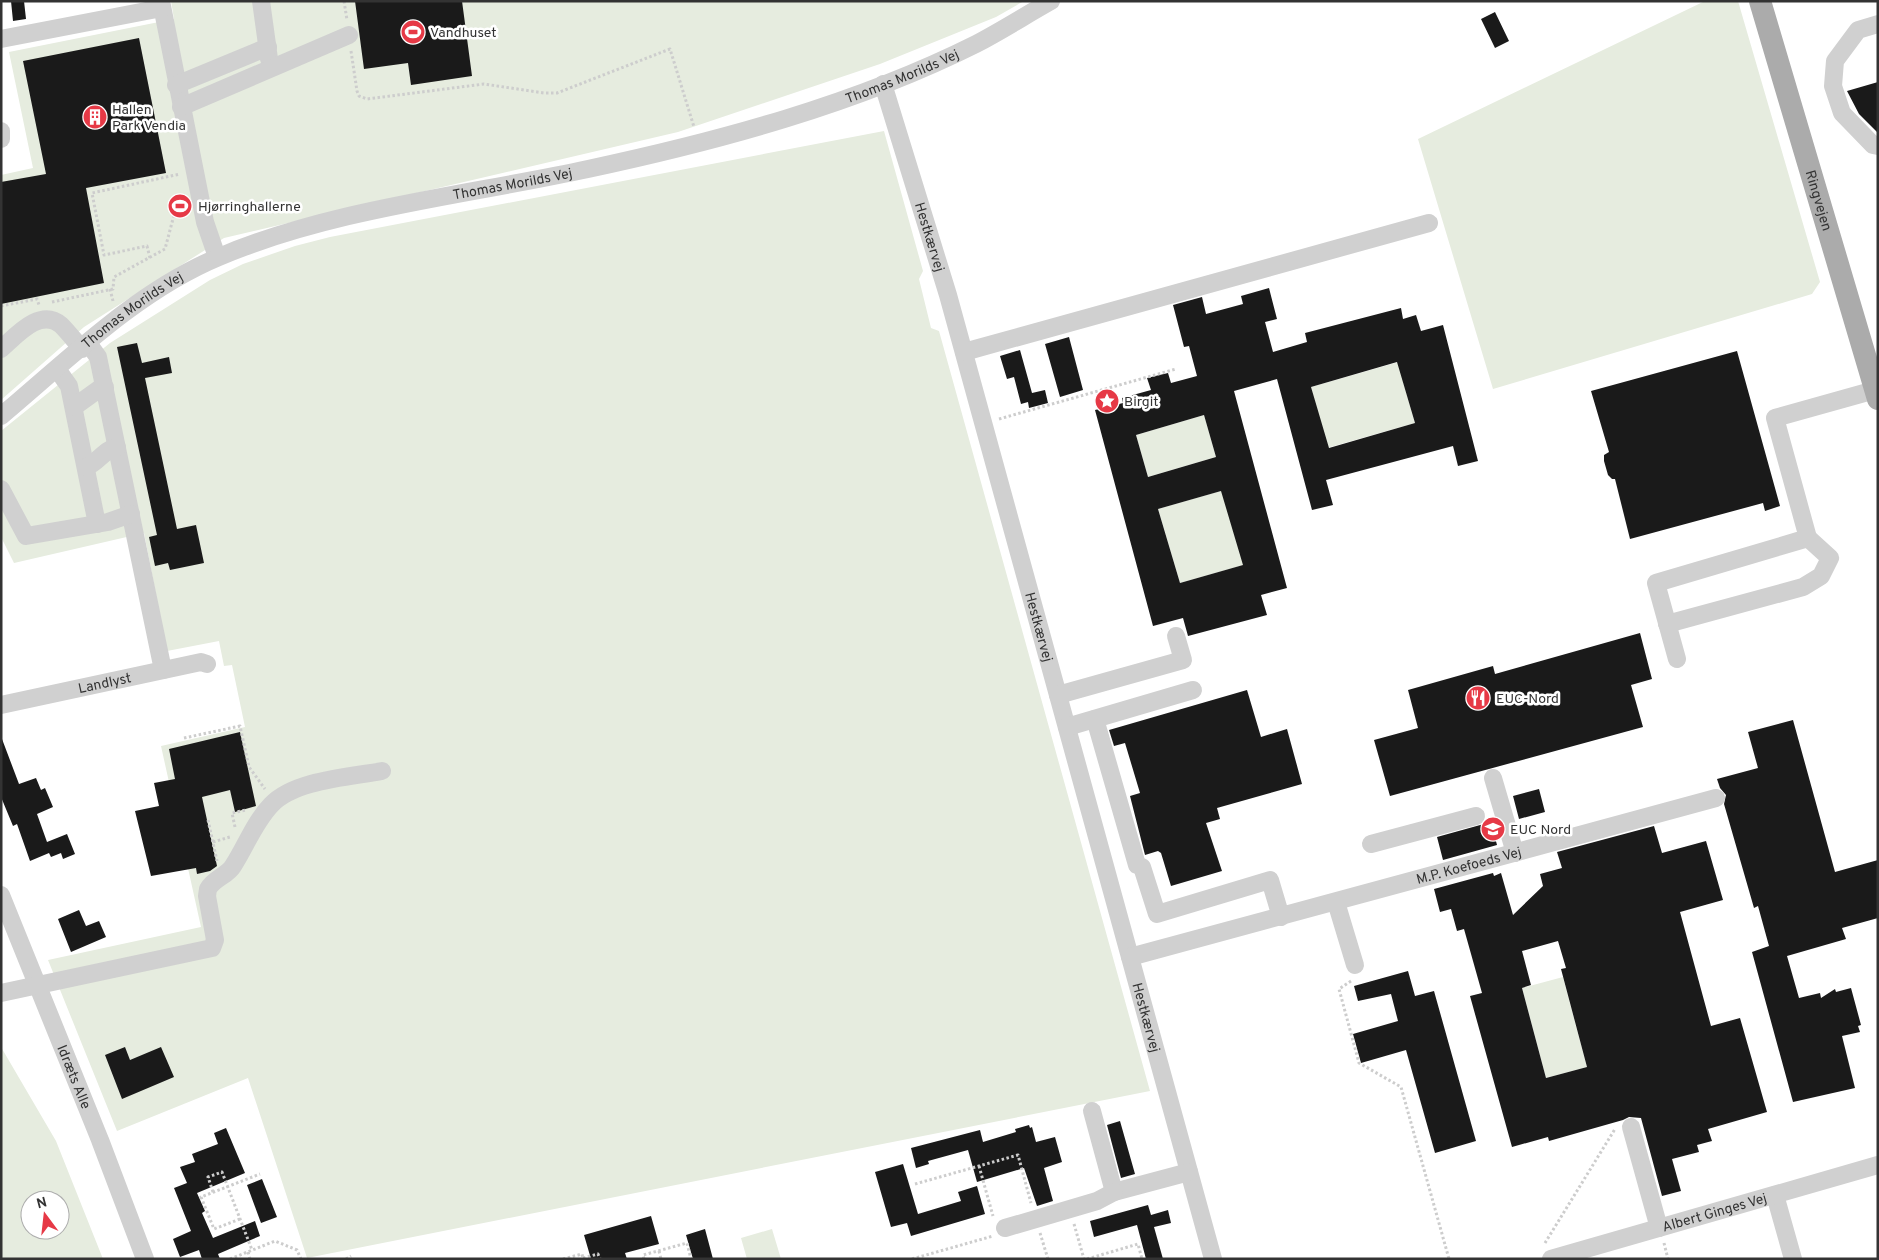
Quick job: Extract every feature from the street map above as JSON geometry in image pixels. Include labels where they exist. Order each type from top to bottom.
[{"type":"main road","name":"Ringvejen","points":[[1760,1],[1876,394]]},
{"type":"street","points":[[261,1],[271,69]]},
{"type":"street","name":"Thomas Morilds Vej","points":[[1,416],[121,317],[168,284],[217,257],[282,233],[357,215],[588,170],[698,144],[789,117],[883,84],[975,44],[1051,1]]},
{"type":"street","points":[[1,39],[162,4],[176,84],[209,239],[217,257]]},
{"type":"street","points":[[1878,24],[1858,30],[1835,61],[1833,86],[1842,113],[1873,144],[1878,146]]},
{"type":"street","points":[[181,107],[349,35]]},
{"type":"street","points":[[176,84],[268,47]]},
{"type":"street","points":[[210,71],[213,94]]},
{"type":"street","name":"Hestkærvej","points":[[883,84],[964,352],[1213,1259]]},
{"type":"street","points":[[1,131],[1,140]]},
{"type":"street","points":[[964,352],[1429,222]]},
{"type":"street","points":[[1,349],[30,325],[45,319],[60,324],[85,346],[98,354],[163,670]]},
{"type":"street","points":[[57,369],[68,383],[97,524]]},
{"type":"street","points":[[74,407],[96,390],[105,387]]},
{"type":"street","points":[[1667,624],[1803,587],[1821,576],[1830,558],[1808,538],[1775,418],[1876,394]]},
{"type":"street","points":[[86,467],[93,464],[108,450],[117,447]]},
{"type":"street","points":[[1,489],[26,536],[97,524],[130,514]]},
{"type":"street","points":[[1677,659],[1656,583],[1808,538]]},
{"type":"street","points":[[1058,695],[1182,660],[1176,636]]},
{"type":"street","name":"Landlyst","points":[[1,705],[201,662],[207,664]]},
{"type":"street","points":[[1067,727],[1192,690]]},
{"type":"street","points":[[1095,719],[1138,865],[1142,867],[1157,914],[1270,880],[1281,916]]},
{"type":"street","points":[[1,993],[212,948],[215,940],[207,892],[213,882],[233,867],[262,816],[274,801],[296,789],[311,784],[382,771]]},
{"type":"street","points":[[1493,778],[1515,853]]},
{"type":"street","name":"M.P. Koefoeds Vej","points":[[1130,958],[1515,853],[1690,813],[1716,798]]},
{"type":"street","points":[[1372,844],[1476,816]]},
{"type":"street","name":"Idræts Alle","points":[[1,896],[100,1140],[144,1259]]},
{"type":"street","points":[[1336,902],[1355,965]]},
{"type":"street","points":[[1092,1111],[1114,1192]]},
{"type":"street","points":[[1631,1127],[1659,1228]]},
{"type":"street","name":"Albert Ginges Vej","points":[[1546,1255],[1659,1228],[1878,1165]]},
{"type":"street","points":[[1005,1228],[1097,1201],[1114,1192],[1189,1172]]},
{"type":"street","points":[[1775,1194],[1793,1259]]},
{"type":"path","points":[[344,1],[356,87],[360,96],[366,99],[479,85],[557,93],[670,49],[698,144]]},
{"type":"path","points":[[150,258],[147,246],[104,255],[92,193],[195,170]]},
{"type":"path","points":[[1,306],[37,299],[39,305],[113,289],[114,277],[165,249],[175,212],[202,206]]},
{"type":"path","points":[[984,424],[1176,369]]},
{"type":"path","points":[[184,738],[240,726],[249,767],[274,801]]},
{"type":"path","points":[[208,820],[219,869],[223,875]]},
{"type":"path","points":[[213,842],[237,835]]},
{"type":"path","points":[[1355,965],[1359,974],[1339,989],[1359,1063],[1401,1087],[1449,1259]]},
{"type":"path","points":[[1546,1255],[1617,1127],[1631,1127]]},
{"type":"path","points":[[915,1184],[1018,1155],[1048,1259]]},
{"type":"path","points":[[213,1192],[208,1177],[222,1172],[240,1219],[250,1251],[250,1259]]},
{"type":"path","points":[[240,1219],[214,1229],[201,1197],[260,1174]]},
{"type":"path","points":[[1070,1209],[1086,1259],[1138,1244],[1142,1259]]},
{"type":"path","points":[[912,1259],[999,1234],[1005,1228]]},
{"type":"path","points":[[230,1259],[275,1241],[297,1250],[301,1259]]},
{"type":"path","points":[[644,1259],[643,1255],[687,1243],[691,1259]]},
{"type":"path","points":[[659,1251],[662,1259]]},
{"type":"path","points":[[564,1259],[582,1254],[583,1258],[598,1254],[600,1259]]},
{"type":"path","points":[[346,1259],[351,1256]]},
{"type":"shaded area","name":"Hjørringhallerne","points":[[171,1],[1024,1],[996,17],[880,64],[678,132],[224,238],[84,327],[1,400],[1,175],[33,168],[9,52],[174,19]]},
{"type":"shaded area","points":[[1705,1],[1738,1],[1820,282],[1812,294],[1493,389],[1418,139]]},
{"type":"shaded area","points":[[884,131],[923,271],[919,279],[931,328],[939,331],[1150,1091],[307,1258],[248,1078],[117,1131],[48,960],[201,927],[161,746],[245,727],[232,665],[224,666],[219,641],[167,651],[144,533],[14,563],[1,537],[1,431],[110,343],[210,280],[243,264],[295,246],[330,237]]},
{"type":"shaded area","points":[[1409,359],[1403,382],[1415,423],[1327,448],[1311,387]]},
{"type":"shaded area","points":[[1204,415],[1216,457],[1148,477],[1136,435]]},
{"type":"shaded area","points":[[1224,490],[1247,564],[1180,583],[1158,509]]},
{"type":"shaded area","points":[[1563,977],[1587,1067],[1546,1078],[1522,988]]},
{"type":"shaded area","points":[[1,1047],[56,1141],[103,1259],[1,1259]]},
{"type":"shaded area","points":[[772,1229],[781,1259],[747,1259],[741,1238]]},
{"type":"building","points":[[11,1],[24,1],[26,19],[13,21]]},
{"type":"building","name":"Vandhuset","points":[[355,1],[462,1],[472,76],[411,85],[408,63],[364,69]]},
{"type":"building","points":[[1495,12],[1509,41],[1495,48],[1481,19]]},
{"type":"building","name":"Hallen Park Vendia","points":[[139,38],[166,173],[86,188],[104,283],[1,304],[1,182],[46,174],[23,61]]},
{"type":"building","points":[[1878,82],[1878,133],[1859,114],[1847,91]]},
{"type":"building","points":[[1269,288],[1277,319],[1265,322],[1273,352],[1307,342],[1305,333],[1401,308],[1403,319],[1416,315],[1421,331],[1443,325],[1478,461],[1458,466],[1453,446],[1326,480],[1333,505],[1312,510],[1277,379],[1234,391],[1287,588],[1261,595],[1267,615],[1188,636],[1183,618],[1153,626],[1095,410],[1123,403],[1122,398],[1151,390],[1147,378],[1168,373],[1171,383],[1197,376],[1189,346],[1184,347],[1173,305],[1202,297],[1206,314],[1243,304],[1241,296]],"holes":[[[1397,362],[1415,423],[1329,448],[1311,387]],[[1204,415],[1216,457],[1148,477],[1136,435]],[[1221,491],[1243,565],[1180,583],[1158,509]]]},
{"type":"building","points":[[1069,337],[1083,390],[1060,397],[1045,344]]},
{"type":"building","points":[[137,343],[142,363],[169,357],[172,373],[145,378],[177,529],[196,525],[204,563],[170,570],[168,563],[155,566],[149,537],[157,535],[117,347]]},
{"type":"building","points":[[1020,350],[1032,393],[1045,390],[1048,403],[1029,408],[1028,402],[1021,404],[1014,377],[1007,379],[1000,356]]},
{"type":"building","points":[[1737,351],[1780,506],[1765,511],[1763,503],[1630,539],[1615,479],[1608,475],[1604,461],[1604,455],[1609,452],[1591,391]]},
{"type":"building","points":[[1640,633],[1652,679],[1631,685],[1643,727],[1390,796],[1374,740],[1418,728],[1408,690],[1493,666],[1495,674]]},
{"type":"building","points":[[1247,690],[1261,737],[1287,729],[1302,784],[1217,808],[1220,819],[1206,823],[1222,871],[1171,886],[1161,853],[1158,851],[1145,855],[1130,796],[1140,793],[1125,743],[1114,746],[1109,730]]},
{"type":"building","points":[[1793,720],[1835,872],[1878,860],[1878,918],[1842,928],[1846,939],[1787,956],[1799,998],[1820,993],[1821,998],[1835,989],[1836,992],[1851,988],[1861,1025],[1858,1026],[1860,1032],[1842,1036],[1855,1088],[1793,1102],[1752,952],[1769,946],[1758,906],[1754,908],[1724,804],[1726,795],[1720,788],[1717,779],[1758,768],[1748,732]]},
{"type":"building","points":[[240,732],[256,806],[235,812],[230,790],[202,797],[217,866],[210,871],[197,874],[196,868],[151,876],[135,811],[159,806],[154,783],[175,779],[169,749]]},
{"type":"building","points":[[2,739],[19,784],[36,778],[41,790],[45,788],[53,807],[37,814],[47,842],[67,834],[75,854],[63,859],[61,853],[51,857],[49,853],[30,861],[17,824],[13,826],[1,797]]},
{"type":"building","points":[[1539,789],[1545,812],[1519,819],[1513,796]]},
{"type":"building","points":[[1491,822],[1497,845],[1443,860],[1437,837]]},
{"type":"building","points":[[1654,826],[1662,853],[1706,841],[1723,900],[1680,912],[1711,1026],[1740,1018],[1767,1112],[1708,1129],[1712,1141],[1697,1145],[1699,1152],[1672,1159],[1681,1191],[1662,1196],[1641,1118],[1629,1117],[1549,1141],[1548,1137],[1512,1147],[1470,996],[1482,993],[1464,929],[1457,931],[1451,909],[1440,912],[1434,889],[1493,873],[1494,876],[1501,873],[1513,915],[1543,886],[1540,874],[1562,868],[1557,852]],"holes":[[[1558,941],[1566,968],[1561,969],[1587,1067],[1546,1078],[1522,988],[1531,985],[1522,951]]]},
{"type":"building","points":[[79,910],[86,926],[99,921],[106,937],[71,952],[58,919]]},
{"type":"building","points":[[1408,971],[1415,996],[1434,991],[1476,1141],[1435,1153],[1406,1050],[1361,1063],[1353,1034],[1398,1021],[1391,994],[1358,1001],[1354,986]]},
{"type":"building","points":[[125,1047],[130,1060],[161,1047],[174,1077],[122,1099],[105,1055]]},
{"type":"building","points":[[1120,1121],[1135,1174],[1121,1178],[1107,1125]]},
{"type":"building","points":[[1029,1125],[1030,1128],[1032,1127],[1036,1142],[1055,1137],[1062,1162],[1044,1168],[1053,1201],[1037,1206],[1024,1168],[977,1182],[968,1150],[928,1161],[929,1164],[916,1168],[911,1148],[980,1130],[983,1142],[1016,1132],[1015,1129]]},
{"type":"building","points":[[226,1128],[245,1173],[197,1193],[205,1211],[202,1213],[213,1238],[255,1221],[260,1236],[218,1254],[220,1259],[202,1259],[199,1250],[180,1257],[173,1239],[191,1231],[174,1188],[187,1183],[180,1167],[195,1162],[192,1154],[218,1144],[214,1133]]},
{"type":"building","points":[[903,1164],[918,1214],[961,1201],[958,1192],[977,1186],[985,1214],[911,1236],[907,1223],[891,1227],[875,1172]]},
{"type":"building","points":[[262,1179],[277,1217],[261,1223],[247,1185]]},
{"type":"building","points":[[1148,1205],[1151,1215],[1168,1210],[1171,1223],[1154,1227],[1163,1259],[1146,1259],[1137,1225],[1094,1237],[1090,1221]]},
{"type":"building","points":[[651,1216],[659,1244],[625,1253],[627,1259],[591,1259],[584,1235]]},
{"type":"building","points":[[705,1229],[713,1259],[693,1259],[686,1235]]},
{"type":"place","name":"Vandhuset","points":[[413,32]]},
{"type":"place","name":"Hallen Park Vendia","points":[[95,117]]},
{"type":"place","name":"Hjørringhallerne","points":[[180,206]]},
{"type":"place","name":"Birgit","points":[[1107,401]]},
{"type":"place","name":"EUC-Nord","points":[[1478,698]]},
{"type":"place","name":"EUC Nord","points":[[1493,829]]}]
